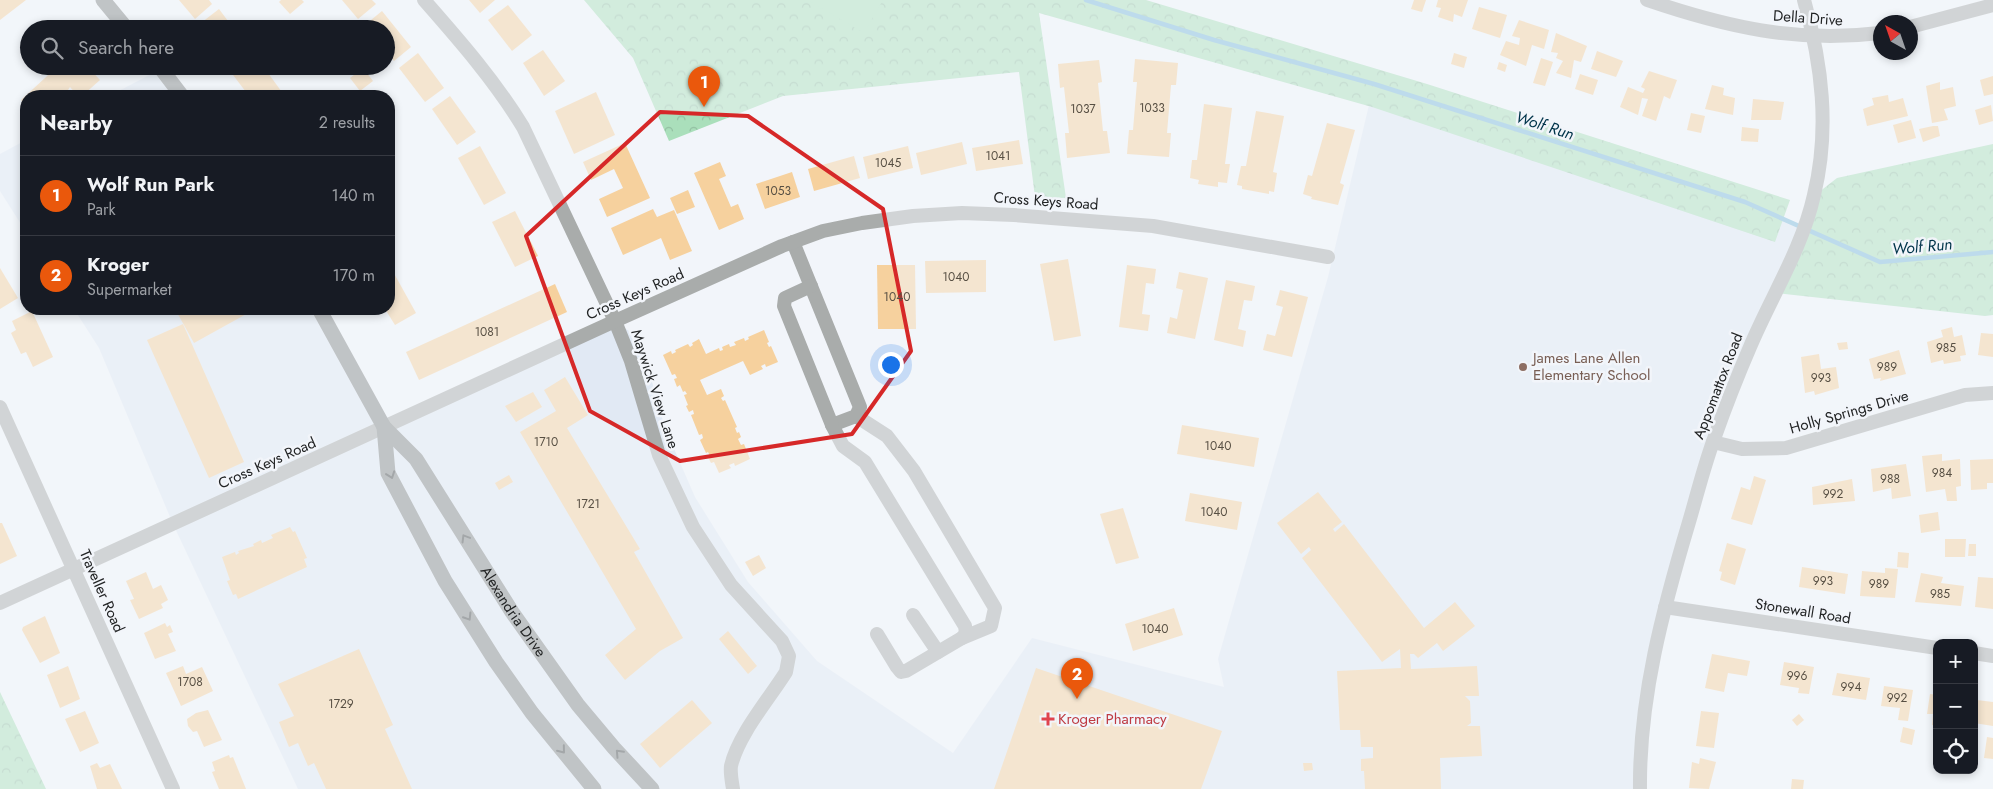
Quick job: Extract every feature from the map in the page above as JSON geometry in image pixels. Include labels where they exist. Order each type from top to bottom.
[{"type":"main road","points":[[103,0],[120,20]]},
{"type":"main road","points":[[166,75],[177,90]]},
{"type":"main road","name":"Alexandria Drive","points":[[321,315],[384,427],[416,458],[512,612],[578,704],[614,748],[652,789]]},
{"type":"main road","name":"Alexandria Drive","points":[[384,427],[388,473],[445,581],[496,662],[532,713],[594,789]]},
{"type":"street","name":"Maywick View Lane","points":[[424,0],[482,67],[519,120],[548,176],[615,321],[631,361],[659,455],[692,527],[731,584],[782,641],[789,656],[786,672],[742,740],[735,756],[731,767],[733,789]]},
{"type":"street","name":"Della Drive","points":[[1647,0],[1726,24],[1782,34],[1814,37],[1849,37],[1873,34]]},
{"type":"street","name":"Appomattox Road","points":[[1640,789],[1643,725],[1665,607],[1713,442],[1750,346],[1800,239],[1810,212],[1818,173],[1823,112],[1822,88],[1814,37],[1804,0]]},
{"type":"street","points":[[1918,25],[1993,5]]},
{"type":"street","name":"Cross Keys Road","points":[[0,603],[615,321],[792,242],[823,231],[862,222],[962,213],[1072,218],[1153,226],[1328,256]]},
{"type":"street","points":[[792,242],[860,407],[856,416],[832,425]]},
{"type":"street","points":[[811,286],[785,298],[784,306],[832,425],[844,446],[865,462],[930,567],[966,626],[966,632],[962,638]]},
{"type":"street","name":"Holly Springs Drive","points":[[1713,442],[1742,449],[1786,448],[1966,395],[1993,393]]},
{"type":"street","name":"Traveller Road","points":[[0,407],[173,789]]},
{"type":"street","points":[[856,416],[887,436],[914,471],[995,608],[991,626],[962,638],[906,671],[901,672],[877,634]]},
{"type":"street","name":"Stonewall Road","points":[[1665,607],[1933,647]]},
{"type":"street","points":[[913,615],[938,652]]},
{"type":"street","points":[[1978,654],[1993,656]]},
{"type":"highlighted area","points":[[660,112],[748,116],[883,209],[911,351],[852,434],[680,461],[590,411],[526,236]]},
{"type":"shaded area","points":[[149,75],[166,75],[177,90],[121,90]]},
{"type":"shaded area","points":[[1374,84],[1745,202],[1804,229],[1713,442],[1665,607],[1640,789],[298,789],[173,524],[99,348],[78,315],[321,315],[384,427],[615,321],[640,339],[665,428],[695,497],[748,582],[817,661],[953,753],[1032,638],[1224,687],[1218,659],[1328,277]]},
{"type":"shaded area","points":[[20,143],[20,223],[0,191],[0,154]]},
{"type":"green space","points":[[584,0],[1146,0],[1427,84],[1790,200],[1775,242],[1372,107],[1039,13],[1066,198],[1035,197],[1019,72],[783,96],[669,141],[633,58]]},
{"type":"green space","points":[[807,0],[883,0],[864,33]]},
{"type":"green space","points":[[1993,144],[1993,315],[1985,316],[1776,293],[1814,196],[1837,178]]},
{"type":"green space","points":[[0,692],[46,789],[0,789]]},
{"type":"building","points":[[0,0],[26,0],[0,20]]},
{"type":"building","points":[[179,0],[209,0],[212,4],[195,19]]},
{"type":"building","points":[[281,0],[302,0],[304,2],[290,14],[279,2]]},
{"type":"building","points":[[342,0],[372,0],[376,4],[358,19]]},
{"type":"building","points":[[469,0],[495,0],[480,13]]},
{"type":"building","points":[[1414,0],[1426,0],[1422,12],[1411,9]]},
{"type":"building","points":[[1438,0],[1468,0],[1462,17],[1454,14],[1453,22],[1438,17],[1441,8],[1436,7]]},
{"type":"building","points":[[508,5],[532,35],[512,51],[488,20]]},
{"type":"building","points":[[1479,7],[1507,15],[1500,38],[1472,29]]},
{"type":"building","points":[[219,9],[227,20],[205,20]]},
{"type":"building","points":[[382,11],[389,20],[371,20]]},
{"type":"building","points":[[1519,20],[1549,30],[1544,49],[1532,45],[1526,66],[1500,55],[1506,41],[1519,45],[1520,38],[1512,36]]},
{"type":"building","points":[[395,27],[411,47],[395,60]]},
{"type":"building","points":[[1556,33],[1587,46],[1581,62],[1574,60],[1571,78],[1556,73],[1563,61],[1556,58],[1558,53],[1551,52]]},
{"type":"building","points":[[543,50],[565,81],[544,96],[523,63]]},
{"type":"building","points":[[1597,51],[1623,61],[1616,77],[1591,69]]},
{"type":"building","points":[[418,53],[444,88],[425,102],[399,68]]},
{"type":"building","points":[[1454,53],[1467,57],[1464,68],[1451,64]]},
{"type":"building","points":[[1541,58],[1553,62],[1545,86],[1533,83]]},
{"type":"building","points":[[1135,59],[1178,63],[1176,85],[1171,85],[1167,133],[1171,133],[1169,157],[1127,154],[1129,130],[1133,130],[1137,82],[1133,82]]},
{"type":"building","points":[[1099,60],[1102,82],[1098,83],[1103,131],[1107,131],[1110,153],[1067,158],[1065,133],[1069,133],[1064,87],[1060,88],[1058,64]]},
{"type":"building","points":[[1499,62],[1507,65],[1505,72],[1497,69]]},
{"type":"building","points":[[1649,71],[1677,80],[1670,99],[1664,96],[1656,121],[1642,116],[1648,99],[1642,98],[1638,115],[1620,107],[1628,87],[1643,93],[1645,89],[1641,87]]},
{"type":"building","points":[[1580,74],[1598,80],[1593,95],[1575,89]]},
{"type":"building","points":[[48,75],[95,75],[100,80],[89,90],[73,90],[70,87],[68,90],[32,90]]},
{"type":"building","points":[[233,75],[270,75],[280,90],[244,90]]},
{"type":"building","points":[[354,75],[368,75],[373,81],[359,90],[350,78]]},
{"type":"building","points":[[1993,76],[1993,94],[1984,96],[1980,80]]},
{"type":"building","points":[[1940,82],[1940,90],[1953,87],[1956,106],[1944,109],[1948,120],[1932,123],[1926,86]]},
{"type":"building","points":[[1712,85],[1724,88],[1723,95],[1735,98],[1733,115],[1705,109]]},
{"type":"building","points":[[596,92],[615,135],[574,154],[555,111]]},
{"type":"building","points":[[1888,95],[1889,102],[1903,98],[1908,116],[1867,126],[1863,109],[1874,105],[1872,98]]},
{"type":"building","points":[[450,96],[476,132],[457,145],[432,109]]},
{"type":"building","points":[[1753,99],[1784,102],[1781,120],[1751,120]]},
{"type":"building","points":[[1204,104],[1232,108],[1225,164],[1230,164],[1227,183],[1218,182],[1218,187],[1198,184],[1199,180],[1190,178],[1192,160],[1197,160]]},
{"type":"building","points":[[1991,105],[1993,121],[1979,125],[1975,110]]},
{"type":"building","points":[[1256,111],[1284,116],[1273,172],[1277,173],[1274,192],[1269,191],[1269,194],[1242,189],[1242,186],[1237,185],[1241,166],[1246,166]]},
{"type":"building","points":[[1691,113],[1705,116],[1701,133],[1687,130]]},
{"type":"building","points":[[1911,120],[1916,138],[1898,143],[1893,125]]},
{"type":"building","points":[[1327,123],[1355,130],[1340,183],[1344,185],[1338,205],[1311,199],[1312,197],[1303,194],[1308,175],[1312,176]]},
{"type":"building","points":[[1938,126],[1940,136],[1923,142],[1919,129]]},
{"type":"building","points":[[1742,127],[1759,129],[1758,142],[1741,141]]},
{"type":"building","points":[[1019,140],[1023,164],[976,171],[972,148]]},
{"type":"building","points":[[962,142],[967,164],[921,175],[916,153]]},
{"type":"building","points":[[625,143],[650,198],[607,217],[599,199],[623,188],[614,169],[591,180],[583,162]]},
{"type":"building","points":[[480,146],[506,193],[484,205],[458,158]]},
{"type":"building","points":[[908,146],[913,168],[868,179],[863,157]]},
{"type":"building","points":[[854,156],[860,178],[814,191],[808,169]]},
{"type":"building","points":[[720,162],[726,176],[719,179],[731,207],[738,204],[744,219],[719,230],[694,173]]},
{"type":"building","points":[[792,172],[800,197],[765,209],[756,184]]},
{"type":"building","points":[[688,190],[695,207],[677,214],[670,198]]},
{"type":"building","points":[[653,209],[657,217],[674,210],[692,251],[670,260],[661,238],[623,255],[611,228]]},
{"type":"building","points":[[515,211],[538,256],[515,267],[492,222]]},
{"type":"building","points":[[1068,259],[1081,336],[1054,341],[1040,264]]},
{"type":"building","points":[[986,260],[986,292],[926,293],[925,261]]},
{"type":"building","points":[[877,265],[915,265],[916,329],[878,329]]},
{"type":"building","points":[[1127,265],[1156,269],[1154,284],[1146,283],[1142,314],[1150,315],[1148,331],[1119,327]]},
{"type":"building","points":[[0,268],[18,298],[0,309]]},
{"type":"building","points":[[1179,272],[1208,278],[1195,339],[1167,333],[1170,317],[1177,319],[1183,290],[1176,288]]},
{"type":"building","points":[[395,275],[416,313],[395,325],[389,315],[395,315]]},
{"type":"building","points":[[1226,280],[1255,286],[1252,301],[1244,300],[1238,329],[1246,331],[1243,347],[1214,340]]},
{"type":"building","points":[[555,284],[567,312],[419,380],[406,352]]},
{"type":"building","points":[[1280,290],[1308,297],[1292,357],[1263,350],[1267,334],[1275,336],[1283,307],[1276,305]]},
{"type":"building","points":[[24,315],[34,315],[53,357],[33,367],[26,352],[21,354],[11,333],[16,330],[12,321]]},
{"type":"building","points":[[178,315],[245,315],[194,343]]},
{"type":"building","points":[[183,324],[244,462],[209,478],[147,340]]},
{"type":"building","points":[[1952,327],[1954,337],[1962,335],[1966,355],[1960,356],[1961,361],[1944,364],[1943,360],[1931,363],[1927,342],[1943,337],[1941,330]]},
{"type":"building","points":[[764,330],[769,342],[767,343],[769,347],[771,346],[778,362],[766,367],[765,364],[761,366],[763,369],[750,375],[743,361],[700,380],[707,395],[721,389],[724,396],[721,398],[723,401],[725,400],[737,427],[735,428],[737,433],[739,432],[741,437],[738,439],[741,445],[744,444],[750,459],[735,466],[734,463],[729,465],[731,468],[719,473],[714,462],[711,463],[708,457],[710,456],[708,452],[706,453],[700,440],[703,438],[702,434],[699,435],[691,415],[694,414],[693,410],[689,412],[686,406],[688,405],[684,395],[687,394],[685,391],[683,392],[680,385],[677,387],[674,379],[677,378],[675,374],[672,375],[663,355],[671,351],[672,354],[676,352],[675,350],[688,344],[690,347],[693,345],[692,343],[699,339],[706,354],[719,348],[720,351],[723,350],[722,347],[729,344],[730,347],[736,345],[734,342],[744,338],[745,341],[749,339],[748,337]]},
{"type":"building","points":[[1981,333],[1993,334],[1993,357],[1978,355]]},
{"type":"building","points":[[1847,342],[1848,349],[1839,350],[1837,343]]},
{"type":"building","points":[[1899,350],[1906,374],[1880,381],[1881,378],[1874,379],[1869,359]]},
{"type":"building","points":[[1819,354],[1821,369],[1836,367],[1839,388],[1815,395],[1814,391],[1805,393],[1801,357]]},
{"type":"building","points":[[565,377],[588,415],[567,428],[640,549],[634,552],[683,638],[660,651],[625,680],[605,655],[636,629],[520,432],[556,411],[544,390]]},
{"type":"building","points":[[533,392],[542,407],[516,422],[505,406]]},
{"type":"building","points":[[1182,425],[1259,438],[1254,467],[1177,454]]},
{"type":"building","points":[[1942,454],[1942,461],[1960,459],[1961,486],[1956,487],[1957,501],[1947,501],[1945,489],[1926,492],[1922,456]]},
{"type":"building","points":[[1993,459],[1993,483],[1987,483],[1987,489],[1971,490],[1970,460]]},
{"type":"building","points":[[1906,464],[1911,496],[1892,499],[1891,488],[1873,492],[1871,469]]},
{"type":"building","points":[[509,475],[513,482],[499,490],[495,483]]},
{"type":"building","points":[[1754,476],[1766,480],[1752,525],[1731,519],[1741,487],[1750,490]]},
{"type":"building","points":[[1852,479],[1855,501],[1813,505],[1812,487]]},
{"type":"building","points":[[1318,492],[1342,522],[1333,529],[1335,532],[1344,524],[1424,628],[1455,602],[1475,626],[1443,651],[1437,643],[1418,658],[1414,654],[1410,654],[1411,669],[1477,666],[1479,696],[1465,696],[1470,701],[1471,723],[1467,726],[1480,726],[1482,756],[1440,758],[1441,789],[1365,789],[1364,771],[1361,771],[1361,759],[1373,758],[1373,747],[1361,747],[1360,730],[1340,730],[1337,671],[1401,668],[1400,649],[1382,662],[1302,558],[1311,550],[1309,547],[1301,554],[1277,523]]},
{"type":"building","points":[[1190,493],[1242,502],[1237,530],[1185,521]]},
{"type":"building","points":[[1123,508],[1139,558],[1116,564],[1100,514]]},
{"type":"building","points":[[1938,512],[1940,530],[1921,533],[1919,515]]},
{"type":"building","points":[[0,523],[2,523],[17,556],[0,564]]},
{"type":"building","points":[[290,527],[293,532],[295,531],[307,558],[304,559],[307,567],[238,599],[236,594],[233,595],[227,581],[230,580],[222,557],[235,552],[236,555],[239,553],[238,551],[254,546],[253,544],[261,540],[262,543],[273,538],[271,535]]},
{"type":"building","points":[[1945,539],[1966,539],[1965,557],[1945,557]]},
{"type":"building","points":[[1727,543],[1746,549],[1735,585],[1720,580],[1722,572],[1719,571]]},
{"type":"building","points":[[1969,544],[1976,544],[1976,556],[1968,556]]},
{"type":"building","points":[[1898,552],[1909,553],[1908,568],[1897,567]]},
{"type":"building","points":[[759,555],[766,568],[753,576],[745,562]]},
{"type":"building","points":[[1802,567],[1848,574],[1845,594],[1799,587]]},
{"type":"building","points":[[1885,568],[1898,569],[1895,598],[1860,596],[1862,571],[1885,573]]},
{"type":"building","points":[[146,572],[153,589],[161,585],[168,600],[161,604],[163,608],[139,619],[130,600],[134,599],[126,581]]},
{"type":"building","points":[[1921,573],[1943,577],[1941,583],[1964,586],[1961,606],[1915,602]]},
{"type":"building","points":[[1978,577],[1993,578],[1993,609],[1975,607]]},
{"type":"building","points":[[1174,608],[1183,635],[1133,651],[1125,624]]},
{"type":"building","points":[[45,616],[60,653],[40,663],[22,630],[23,627]]},
{"type":"building","points":[[165,623],[167,627],[170,625],[173,632],[168,634],[176,651],[155,659],[144,633]]},
{"type":"building","points":[[728,631],[757,666],[748,674],[719,639]]},
{"type":"building","points":[[359,649],[393,725],[385,729],[412,789],[326,789],[314,763],[308,766],[298,743],[289,747],[279,722],[294,716],[278,684]]},
{"type":"building","points":[[1712,654],[1750,661],[1747,676],[1728,673],[1724,692],[1705,688]]},
{"type":"building","points":[[1784,662],[1814,667],[1809,694],[1798,693],[1799,688],[1780,685]]},
{"type":"building","points":[[68,666],[80,699],[60,708],[47,675]]},
{"type":"building","points":[[183,666],[186,674],[202,667],[213,691],[181,706],[166,673]]},
{"type":"building","points":[[1036,668],[1222,731],[1201,789],[994,789]]},
{"type":"building","points":[[1837,673],[1870,678],[1866,700],[1832,695]]},
{"type":"building","points":[[1884,686],[1913,690],[1908,721],[1898,720],[1900,708],[1881,706]]},
{"type":"building","points":[[1930,694],[1933,694],[1933,714],[1927,714]]},
{"type":"building","points":[[692,700],[712,723],[660,768],[640,744]]},
{"type":"building","points":[[1978,700],[1993,702],[1993,726],[1978,724]]},
{"type":"building","points":[[208,710],[222,740],[204,747],[197,731],[193,732],[188,726],[187,719],[196,713]]},
{"type":"building","points":[[85,711],[99,743],[80,752],[65,719]]},
{"type":"building","points":[[1701,711],[1719,713],[1714,748],[1696,746]]},
{"type":"building","points":[[1799,714],[1804,720],[1797,726],[1792,720]]},
{"type":"building","points":[[1903,727],[1915,730],[1912,745],[1900,742]]},
{"type":"building","points":[[1987,737],[1993,738],[1993,759],[1984,758]]},
{"type":"building","points":[[229,755],[230,758],[233,757],[246,789],[219,789],[212,772],[215,771],[212,762]]},
{"type":"building","points":[[1700,758],[1716,762],[1709,789],[1689,788],[1692,762],[1699,764]]},
{"type":"building","points":[[97,763],[100,768],[110,764],[122,789],[97,789],[90,766]]},
{"type":"building","points":[[1303,763],[1312,763],[1313,770],[1304,771]]},
{"type":"building","points":[[1792,779],[1804,780],[1803,789],[1791,789]]},
{"type":"waterway","name":"Wolf Run","points":[[1086,0],[1214,40],[1374,84],[1745,202],[1880,262],[1993,252]]},
{"type":"place","name":"Wolf Run Park","points":[[704,107]]},
{"type":"place","name":"James Lane Allen Elementary School","points":[[1523,367]]},
{"type":"place","name":"Kroger","points":[[1077,699]]},
{"type":"place","name":"Kroger Pharmacy","points":[[1048,719]]}]
